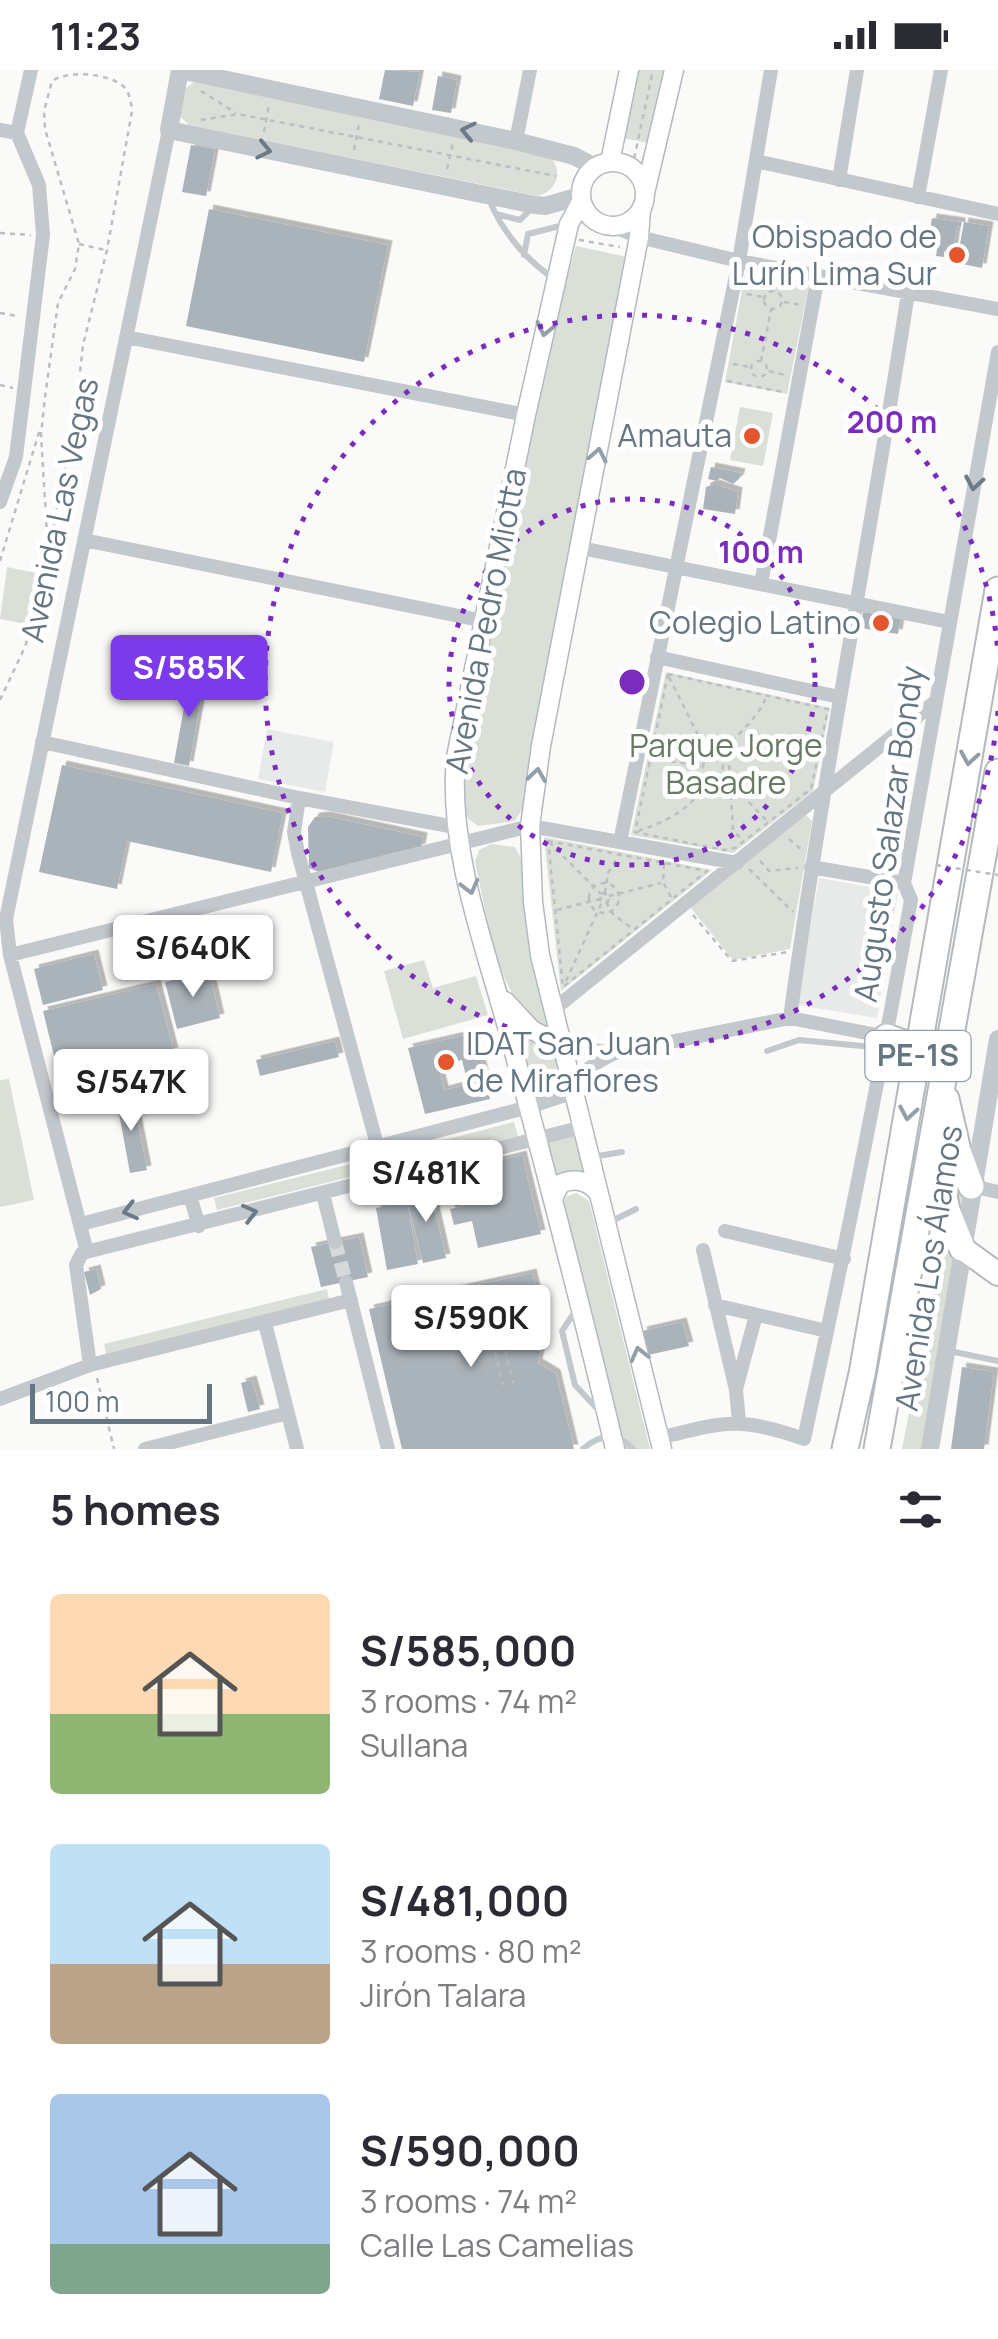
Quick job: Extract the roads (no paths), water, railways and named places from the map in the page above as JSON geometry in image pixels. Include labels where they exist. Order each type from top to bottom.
[{"type":"highway","name":"PE-1S","points":[[845,1449],[862,1374],[998,590]]},
{"type":"highway","name":"PE-1S","points":[[877,1449],[998,772]]},
{"type":"highway","points":[[885,1043],[903,1043],[916,1063]]},
{"type":"highway","points":[[943,1084],[958,1150],[971,1186]]},
{"type":"highway","points":[[933,1146],[946,1210],[962,1248],[998,1274]]},
{"type":"main road","points":[[602,164],[632,168],[642,179],[643,202],[629,222],[612,226],[592,219],[581,199],[582,182],[602,164],[614,140],[629,70]]},
{"type":"main road","points":[[661,1443],[540,955],[532,902],[530,826],[541,746],[643,202],[674,70]]},
{"type":"main road","name":"Avenida Pedro Miotta","points":[[581,199],[569,224],[556,281],[456,757],[457,836],[612,1435]]},
{"type":"main road","points":[[498,993],[532,1030],[562,1044]]},
{"type":"main road","points":[[552,1199],[560,1184],[575,1180],[594,1186],[600,1195]]},
{"type":"street","points":[[0,502],[16,457],[42,235],[39,185],[17,133],[31,70]]},
{"type":"street","points":[[516,141],[530,70]]},
{"type":"street","points":[[620,848],[739,262],[771,70]]},
{"type":"street","points":[[839,180],[857,70]]},
{"type":"street","points":[[918,197],[941,70]]},
{"type":"street","points":[[186,77],[211,77],[516,141],[602,164]]},
{"type":"street","name":"Avenida Las Vegas","points":[[87,1252],[10,955],[6,919],[169,130],[186,77]]},
{"type":"street","points":[[0,130],[17,133]]},
{"type":"street","points":[[169,130],[491,204],[545,206],[581,199]]},
{"type":"street","points":[[756,161],[998,214]]},
{"type":"street","points":[[612,226],[639,237],[739,262],[998,309]]},
{"type":"street","points":[[760,584],[818,276]]},
{"type":"street","points":[[790,1018],[822,791],[908,293]]},
{"type":"street","points":[[126,337],[526,415]]},
{"type":"street","name":"Augusto Salazar Bondy","points":[[739,1422],[804,1439],[844,1259],[911,900],[904,883],[998,352]]},
{"type":"street","points":[[84,540],[484,621]]},
{"type":"street","points":[[581,548],[949,622]]},
{"type":"street","points":[[657,657],[839,697]]},
{"type":"street","points":[[553,1010],[640,932],[737,863],[935,702]]},
{"type":"street","points":[[42,742],[457,836]]},
{"type":"street","points":[[299,798],[294,832],[386,1178]]},
{"type":"street","points":[[10,955],[306,883],[457,836],[530,826],[620,848],[737,863]]},
{"type":"street","points":[[811,867],[904,883]]},
{"type":"street","points":[[81,1224],[529,1107],[574,1092],[590,1067],[615,1053],[790,1018],[885,1043]]},
{"type":"street","name":"Avenida Los Álamos","points":[[930,1449],[998,1038]]},
{"type":"street","points":[[562,1044],[615,1053]]},
{"type":"street","points":[[90,1365],[78,1256],[583,1126]]},
{"type":"street","points":[[971,1186],[998,1192]]},
{"type":"street","points":[[323,1194],[335,1242]]},
{"type":"street","points":[[190,1196],[200,1226]]},
{"type":"street","points":[[725,1231],[844,1259]]},
{"type":"street","points":[[661,1443],[726,1422],[739,1422],[736,1390],[703,1250]]},
{"type":"street","points":[[346,1282],[388,1449]]},
{"type":"street","points":[[0,1399],[90,1365],[351,1300]]},
{"type":"street","points":[[715,1306],[827,1331]]},
{"type":"street","points":[[736,1390],[756,1315]]},
{"type":"street","points":[[264,1323],[297,1449]]},
{"type":"street","points":[[145,1449],[205,1442],[288,1413]]},
{"type":"lane","points":[[491,204],[520,220],[528,234],[524,258]]},
{"type":"lane","points":[[491,204],[524,258],[556,281]]},
{"type":"lane","points":[[520,220],[536,205]]},
{"type":"lane","points":[[528,234],[569,224]]},
{"type":"lane","points":[[767,1051],[799,1040],[885,1043]]},
{"type":"lane","points":[[590,1158],[622,1152]]},
{"type":"lane","points":[[607,1223],[636,1209]]},
{"type":"lane","points":[[945,1350],[998,1362]]},
{"type":"lane","points":[[583,1449],[612,1435],[633,1449]]},
{"type":"tunnel","points":[[335,1242],[346,1282]]},
{"type":"place","name":"Obispado de Lurín Lima Sur","points":[[957,255]]},
{"type":"place","name":"Amauta","points":[[752,436]]},
{"type":"place","name":"Colegio Latino","points":[[881,623]]},
{"type":"place","name":"IDAT San Juan de Miraflores","points":[[446,1062]]},
{"type":"park label","name":"Parque Jorge Basadre","points":[[726,764]]}]
